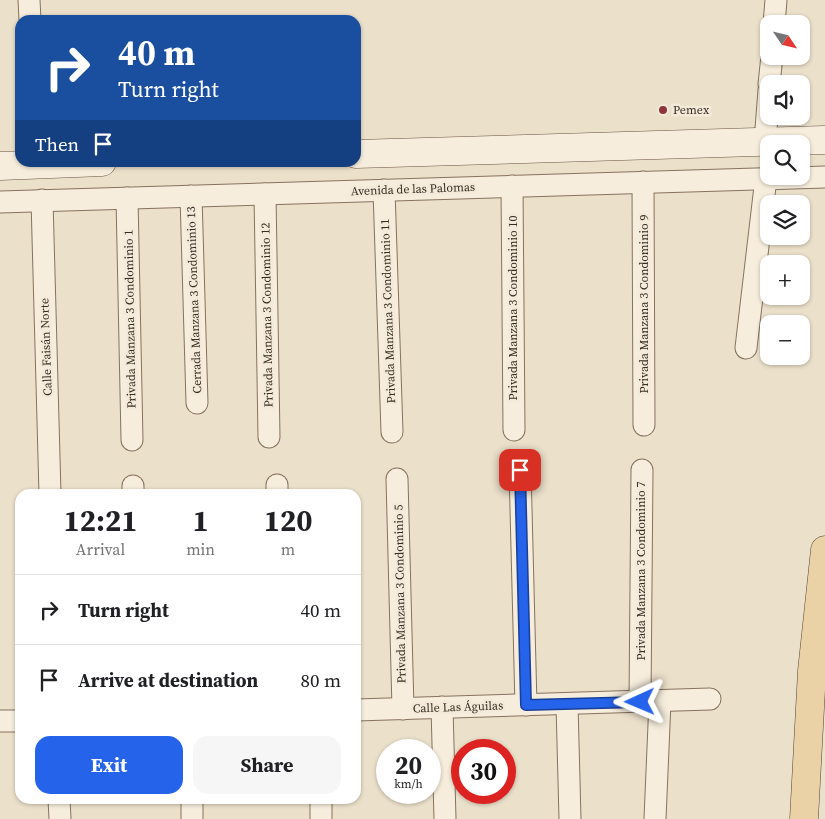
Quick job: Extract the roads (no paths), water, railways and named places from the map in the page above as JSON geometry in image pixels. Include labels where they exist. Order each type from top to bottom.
[{"type":"main road","points":[[810,140],[825,140]]},
{"type":"main road","points":[[361,154],[760,142]]},
{"type":"main road","points":[[0,166],[15,165]]},
{"type":"main road","points":[[804,819],[812,671],[825,550]]},
{"type":"street","points":[[29,0],[30,15]]},
{"type":"street","points":[[775,15],[776,0]]},
{"type":"street","name":"Avenida de las Palomas","points":[[810,177],[825,177]]},
{"type":"street","name":"Avenida de las Palomas","points":[[0,202],[760,178]]},
{"type":"street","name":"Privada Manzana 3 Condominio 9","points":[[643,182],[644,425]]},
{"type":"street","points":[[746,348],[765,185]]},
{"type":"street","name":"Privada Manzana 3 Condominio 10","points":[[512,186],[514,430]]},
{"type":"street","name":"Privada Manzana 3 Condominio 11","points":[[384,190],[392,432]]},
{"type":"street","name":"Privada Manzana 3 Condominio 12","points":[[265,194],[269,437]]},
{"type":"street","name":"Cerrada Manzana 3 Condominio 13","points":[[191,196],[197,403]]},
{"type":"street","name":"Privada Manzana 3 Condominio 1","points":[[127,198],[132,440]]},
{"type":"street","name":"Calle Faisán Norte","points":[[42,200],[50,489]]},
{"type":"street","points":[[520,470],[526,705]]},
{"type":"street","name":"Privada Manzana 3 Condominio 7","points":[[642,470],[655,819]]},
{"type":"street","name":"Privada Manzana 3 Condominio 5","points":[[397,479],[403,709]]},
{"type":"street","name":"Calle Las Águilas","points":[[361,710],[710,699]]},
{"type":"street","points":[[567,704],[570,819]]},
{"type":"street","points":[[442,707],[445,819]]},
{"type":"street","points":[[0,721],[15,721]]},
{"type":"street","points":[[59,804],[60,819]]},
{"type":"street","points":[[192,804],[192,819]]},
{"type":"street","points":[[321,804],[322,819]]},
{"type":"place","name":"Pemex","points":[[663,110]]}]
